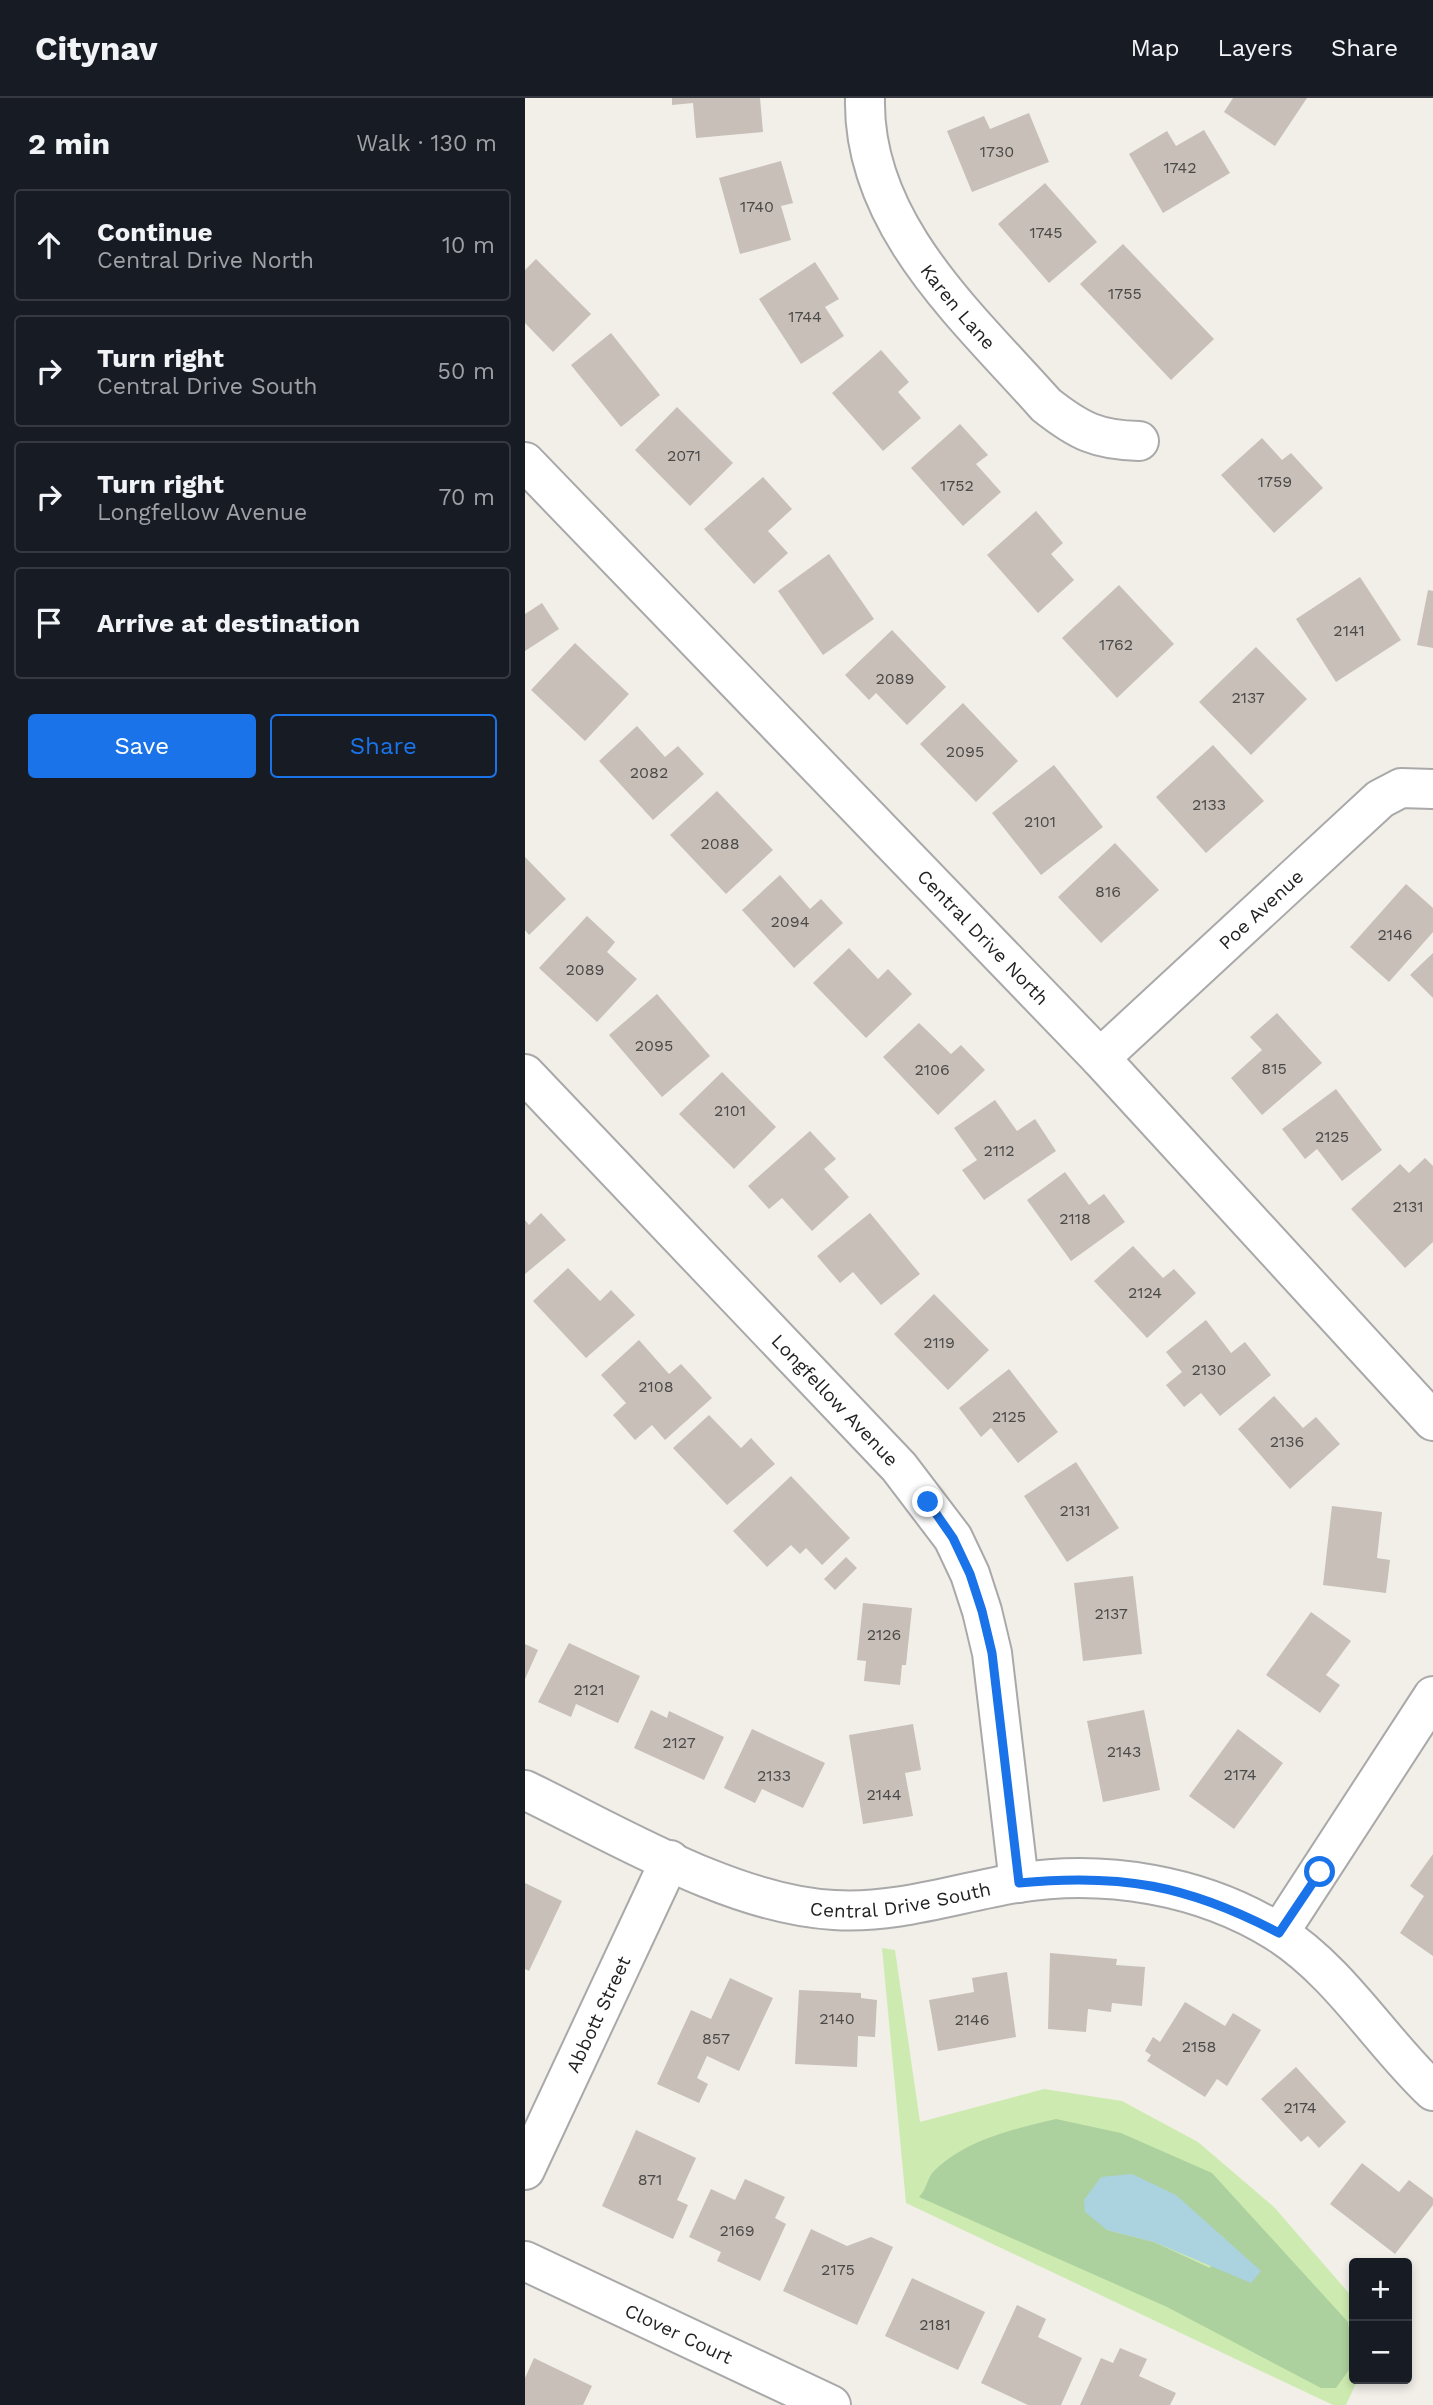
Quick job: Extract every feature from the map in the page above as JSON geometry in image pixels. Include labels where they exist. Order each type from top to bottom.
[{"type":"street","name":"Karen Lane","points":[[865,98],[872,158],[887,202],[909,245],[1046,405],[1087,434],[1111,440],[1139,441]]},
{"type":"street","name":"Central Drive North","points":[[525,462],[1100,1058],[1433,1421]]},
{"type":"street","name":"Poe Avenue","points":[[1100,1058],[1380,799],[1401,788],[1433,789]]},
{"type":"street","name":"Longfellow Avenue","points":[[525,1074],[898,1467],[953,1538],[970,1574],[992,1653],[1019,1883]]},
{"type":"street","points":[[1279,1933],[1433,1696]]},
{"type":"street","name":"Central Drive South","points":[[525,1790],[670,1860],[772,1900],[833,1910],[864,1911],[915,1905],[1019,1883],[1086,1878],[1167,1887],[1219,1904],[1279,1933],[1320,1967],[1433,2091]]},
{"type":"street","name":"Abbott Street","points":[[525,2170],[670,1860]]},
{"type":"street","name":"Clover Court","points":[[525,2261],[831,2405]]},
{"type":"green space","points":[[882,1948],[895,1950],[920,2122],[1044,2089],[1122,2101],[1198,2142],[1274,2207],[1349,2293],[1349,2384],[1356,2384],[1346,2405],[1333,2405],[906,2203]]},
{"type":"green space","points":[[1056,2119],[1121,2133],[1212,2173],[1348,2322],[1349,2370],[1336,2388],[1321,2388],[1167,2307],[919,2197],[932,2173],[948,2159],[976,2143],[1008,2131]],"holes":[[[1107,2230],[1223,2236],[1210,2268],[1154,2242]]]},
{"type":"water","points":[[1132,2174],[1176,2195],[1261,2271],[1251,2283],[1154,2242],[1107,2230],[1085,2212],[1084,2200],[1101,2177]]},
{"type":"building","points":[[672,98],[760,98],[763,132],[696,138],[693,103],[672,105]]},
{"type":"building","points":[[1233,98],[1307,98],[1275,146],[1224,112]]},
{"type":"building","points":[[1029,113],[1049,162],[972,192],[947,131],[984,116],[990,129]]},
{"type":"building","points":[[1204,130],[1230,173],[1163,213],[1129,154],[1167,131],[1176,146]]},
{"type":"building","points":[[781,161],[793,203],[781,206],[791,240],[740,254],[719,178]]},
{"type":"building","points":[[1045,183],[1097,242],[1049,283],[998,224]]},
{"type":"building","points":[[1123,244],[1214,339],[1171,380],[1080,284]]},
{"type":"building","points":[[536,259],[591,314],[553,352],[525,323],[525,270]]},
{"type":"building","points":[[815,262],[839,299],[825,307],[844,336],[801,364],[759,299]]},
{"type":"building","points":[[611,333],[660,395],[621,427],[571,365]]},
{"type":"building","points":[[881,350],[909,382],[898,392],[921,418],[883,451],[832,393]]},
{"type":"building","points":[[677,407],[733,463],[690,506],[635,450]]},
{"type":"building","points":[[960,424],[988,455],[976,464],[1001,492],[963,526],[911,468]]},
{"type":"building","points":[[1262,438],[1282,460],[1291,453],[1323,488],[1274,533],[1221,475]]},
{"type":"building","points":[[763,477],[792,509],[768,531],[788,553],[754,584],[704,529]]},
{"type":"building","points":[[1036,511],[1063,543],[1051,554],[1074,580],[1038,613],[987,555]]},
{"type":"building","points":[[829,554],[874,619],[823,655],[778,591]]},
{"type":"building","points":[[1360,577],[1401,640],[1336,682],[1296,619]]},
{"type":"building","points":[[1119,585],[1174,644],[1117,698],[1062,638]]},
{"type":"building","points":[[1428,590],[1433,591],[1433,648],[1417,645]]},
{"type":"building","points":[[542,603],[559,629],[525,651],[525,614]]},
{"type":"building","points":[[892,630],[946,687],[907,725],[876,693],[869,700],[845,675]]},
{"type":"building","points":[[575,643],[629,694],[585,741],[531,690]]},
{"type":"building","points":[[1256,647],[1307,699],[1251,755],[1199,702]]},
{"type":"building","points":[[963,703],[1018,761],[976,802],[920,744]]},
{"type":"building","points":[[637,726],[665,757],[678,746],[704,774],[653,820],[599,761]]},
{"type":"building","points":[[1213,745],[1264,801],[1206,853],[1156,797]]},
{"type":"building","points":[[1054,765],[1103,827],[1041,875],[992,813]]},
{"type":"building","points":[[717,791],[773,850],[726,894],[670,835]]},
{"type":"building","points":[[1115,843],[1159,890],[1101,943],[1058,897]]},
{"type":"building","points":[[525,857],[566,899],[529,935],[525,930]]},
{"type":"building","points":[[780,875],[810,909],[821,899],[843,923],[794,968],[742,910]]},
{"type":"building","points":[[1406,884],[1433,908],[1433,932],[1389,982],[1350,947]]},
{"type":"building","points":[[587,916],[615,942],[607,952],[637,979],[597,1022],[539,968]]},
{"type":"building","points":[[849,948],[878,979],[888,969],[912,994],[866,1038],[813,983]]},
{"type":"building","points":[[1433,953],[1433,998],[1410,975]]},
{"type":"building","points":[[657,994],[710,1056],[662,1097],[609,1035]]},
{"type":"building","points":[[1277,1013],[1322,1063],[1262,1115],[1231,1078],[1262,1050],[1250,1037]]},
{"type":"building","points":[[919,1023],[951,1054],[961,1045],[985,1070],[938,1115],[883,1057]]},
{"type":"building","points":[[722,1072],[776,1127],[734,1169],[679,1114]]},
{"type":"building","points":[[1336,1089],[1382,1150],[1342,1181],[1317,1149],[1305,1159],[1282,1129]]},
{"type":"building","points":[[995,1100],[1017,1131],[1035,1119],[1056,1151],[984,1200],[962,1170],[977,1160],[954,1128]]},
{"type":"building","points":[[810,1131],[836,1159],[824,1169],[849,1197],[812,1231],[782,1198],[769,1209],[748,1186]]},
{"type":"building","points":[[1425,1158],[1433,1166],[1433,1242],[1405,1268],[1351,1209],[1400,1164],[1409,1173]]},
{"type":"building","points":[[1065,1172],[1089,1205],[1104,1194],[1125,1222],[1071,1261],[1027,1200]]},
{"type":"building","points":[[541,1213],[566,1240],[525,1274],[525,1220],[529,1225]]},
{"type":"building","points":[[870,1213],[920,1274],[881,1305],[853,1272],[840,1283],[817,1256]]},
{"type":"building","points":[[1133,1246],[1163,1278],[1174,1269],[1196,1293],[1147,1338],[1094,1281]]},
{"type":"building","points":[[568,1268],[600,1301],[611,1290],[635,1315],[586,1358],[533,1301]]},
{"type":"building","points":[[934,1294],[989,1350],[948,1390],[894,1334]]},
{"type":"building","points":[[1206,1320],[1231,1353],[1245,1342],[1271,1375],[1220,1416],[1201,1393],[1184,1407],[1166,1385],[1182,1372],[1166,1352]]},
{"type":"building","points":[[639,1340],[669,1374],[681,1364],[712,1398],[665,1440],[652,1425],[635,1440],[613,1415],[626,1403],[601,1375]]},
{"type":"building","points":[[1009,1369],[1058,1432],[1018,1463],[991,1428],[981,1437],[959,1408]]},
{"type":"building","points":[[1274,1396],[1303,1428],[1316,1417],[1340,1444],[1290,1489],[1238,1429]]},
{"type":"building","points":[[709,1415],[741,1448],[751,1438],[775,1464],[727,1505],[673,1448]]},
{"type":"building","points":[[1076,1462],[1119,1528],[1067,1562],[1024,1496]]},
{"type":"building","points":[[791,1476],[850,1538],[822,1565],[806,1548],[800,1554],[791,1545],[767,1567],[733,1531]]},
{"type":"building","points":[[1332,1506],[1382,1512],[1377,1558],[1390,1560],[1386,1593],[1323,1585]]},
{"type":"building","points":[[846,1557],[857,1568],[835,1590],[824,1579]]},
{"type":"building","points":[[1133,1576],[1142,1654],[1083,1661],[1074,1583]]},
{"type":"building","points":[[863,1603],[912,1608],[906,1665],[902,1665],[900,1685],[864,1681],[866,1661],[857,1660]]},
{"type":"building","points":[[1311,1612],[1351,1641],[1326,1675],[1340,1685],[1320,1713],[1266,1675]]},
{"type":"building","points":[[569,1643],[640,1676],[618,1723],[576,1704],[571,1717],[538,1702]]},
{"type":"building","points":[[525,1644],[538,1650],[525,1679]]},
{"type":"building","points":[[651,1710],[667,1718],[669,1711],[724,1737],[704,1780],[634,1748]]},
{"type":"building","points":[[1144,1710],[1160,1790],[1103,1802],[1087,1721]]},
{"type":"building","points":[[913,1724],[921,1770],[905,1773],[913,1816],[863,1824],[849,1735]]},
{"type":"building","points":[[752,1729],[825,1763],[803,1808],[762,1789],[755,1803],[724,1788]]},
{"type":"building","points":[[1238,1729],[1283,1763],[1234,1829],[1189,1796]]},
{"type":"building","points":[[1433,1854],[1433,1956],[1400,1933],[1424,1896],[1410,1886]]},
{"type":"building","points":[[525,1883],[562,1901],[529,1971],[525,1969]]},
{"type":"building","points":[[1050,1953],[1117,1959],[1116,1965],[1145,1967],[1142,2006],[1112,2003],[1111,2012],[1088,2009],[1086,2032],[1048,2029]]},
{"type":"building","points":[[1007,1972],[1016,2037],[938,2051],[929,2000],[974,1992],[972,1978]]},
{"type":"building","points":[[730,1978],[773,1998],[739,2071],[707,2056],[697,2078],[708,2084],[699,2103],[657,2084],[691,2010],[711,2019]]},
{"type":"building","points":[[799,1990],[861,1993],[861,1998],[877,2000],[875,2037],[858,2036],[857,2067],[795,2064]]},
{"type":"building","points":[[1185,2002],[1225,2026],[1233,2013],[1261,2030],[1227,2086],[1217,2079],[1205,2097],[1147,2061],[1151,2055],[1145,2051],[1153,2037],[1160,2042]]},
{"type":"building","points":[[1296,2067],[1346,2122],[1319,2148],[1308,2136],[1301,2142],[1261,2099]]},
{"type":"building","points":[[636,2130],[696,2158],[677,2200],[688,2205],[673,2239],[602,2206]]},
{"type":"building","points":[[1362,2163],[1399,2192],[1409,2180],[1433,2198],[1433,2205],[1395,2254],[1330,2204]]},
{"type":"building","points":[[745,2179],[785,2197],[775,2218],[786,2224],[760,2281],[717,2261],[721,2252],[689,2237],[711,2189],[735,2200]]},
{"type":"building","points":[[811,2229],[847,2246],[871,2237],[893,2247],[857,2325],[783,2291]]},
{"type":"building","points":[[912,2278],[985,2312],[958,2370],[885,2336]]},
{"type":"building","points":[[1017,2305],[1046,2319],[1038,2337],[1082,2358],[1061,2405],[1028,2405],[981,2383]]},
{"type":"building","points":[[1120,2348],[1147,2359],[1139,2376],[1176,2393],[1170,2405],[1080,2405],[1101,2358],[1113,2363]]},
{"type":"building","points":[[534,2358],[592,2386],[583,2405],[525,2405],[525,2378]]},
{"type":"route","points":[[928,1502],[953,1538],[970,1574],[982,1611],[992,1653],[1019,1883],[1086,1878],[1167,1887],[1219,1904],[1279,1933],[1320,1872]]}]
